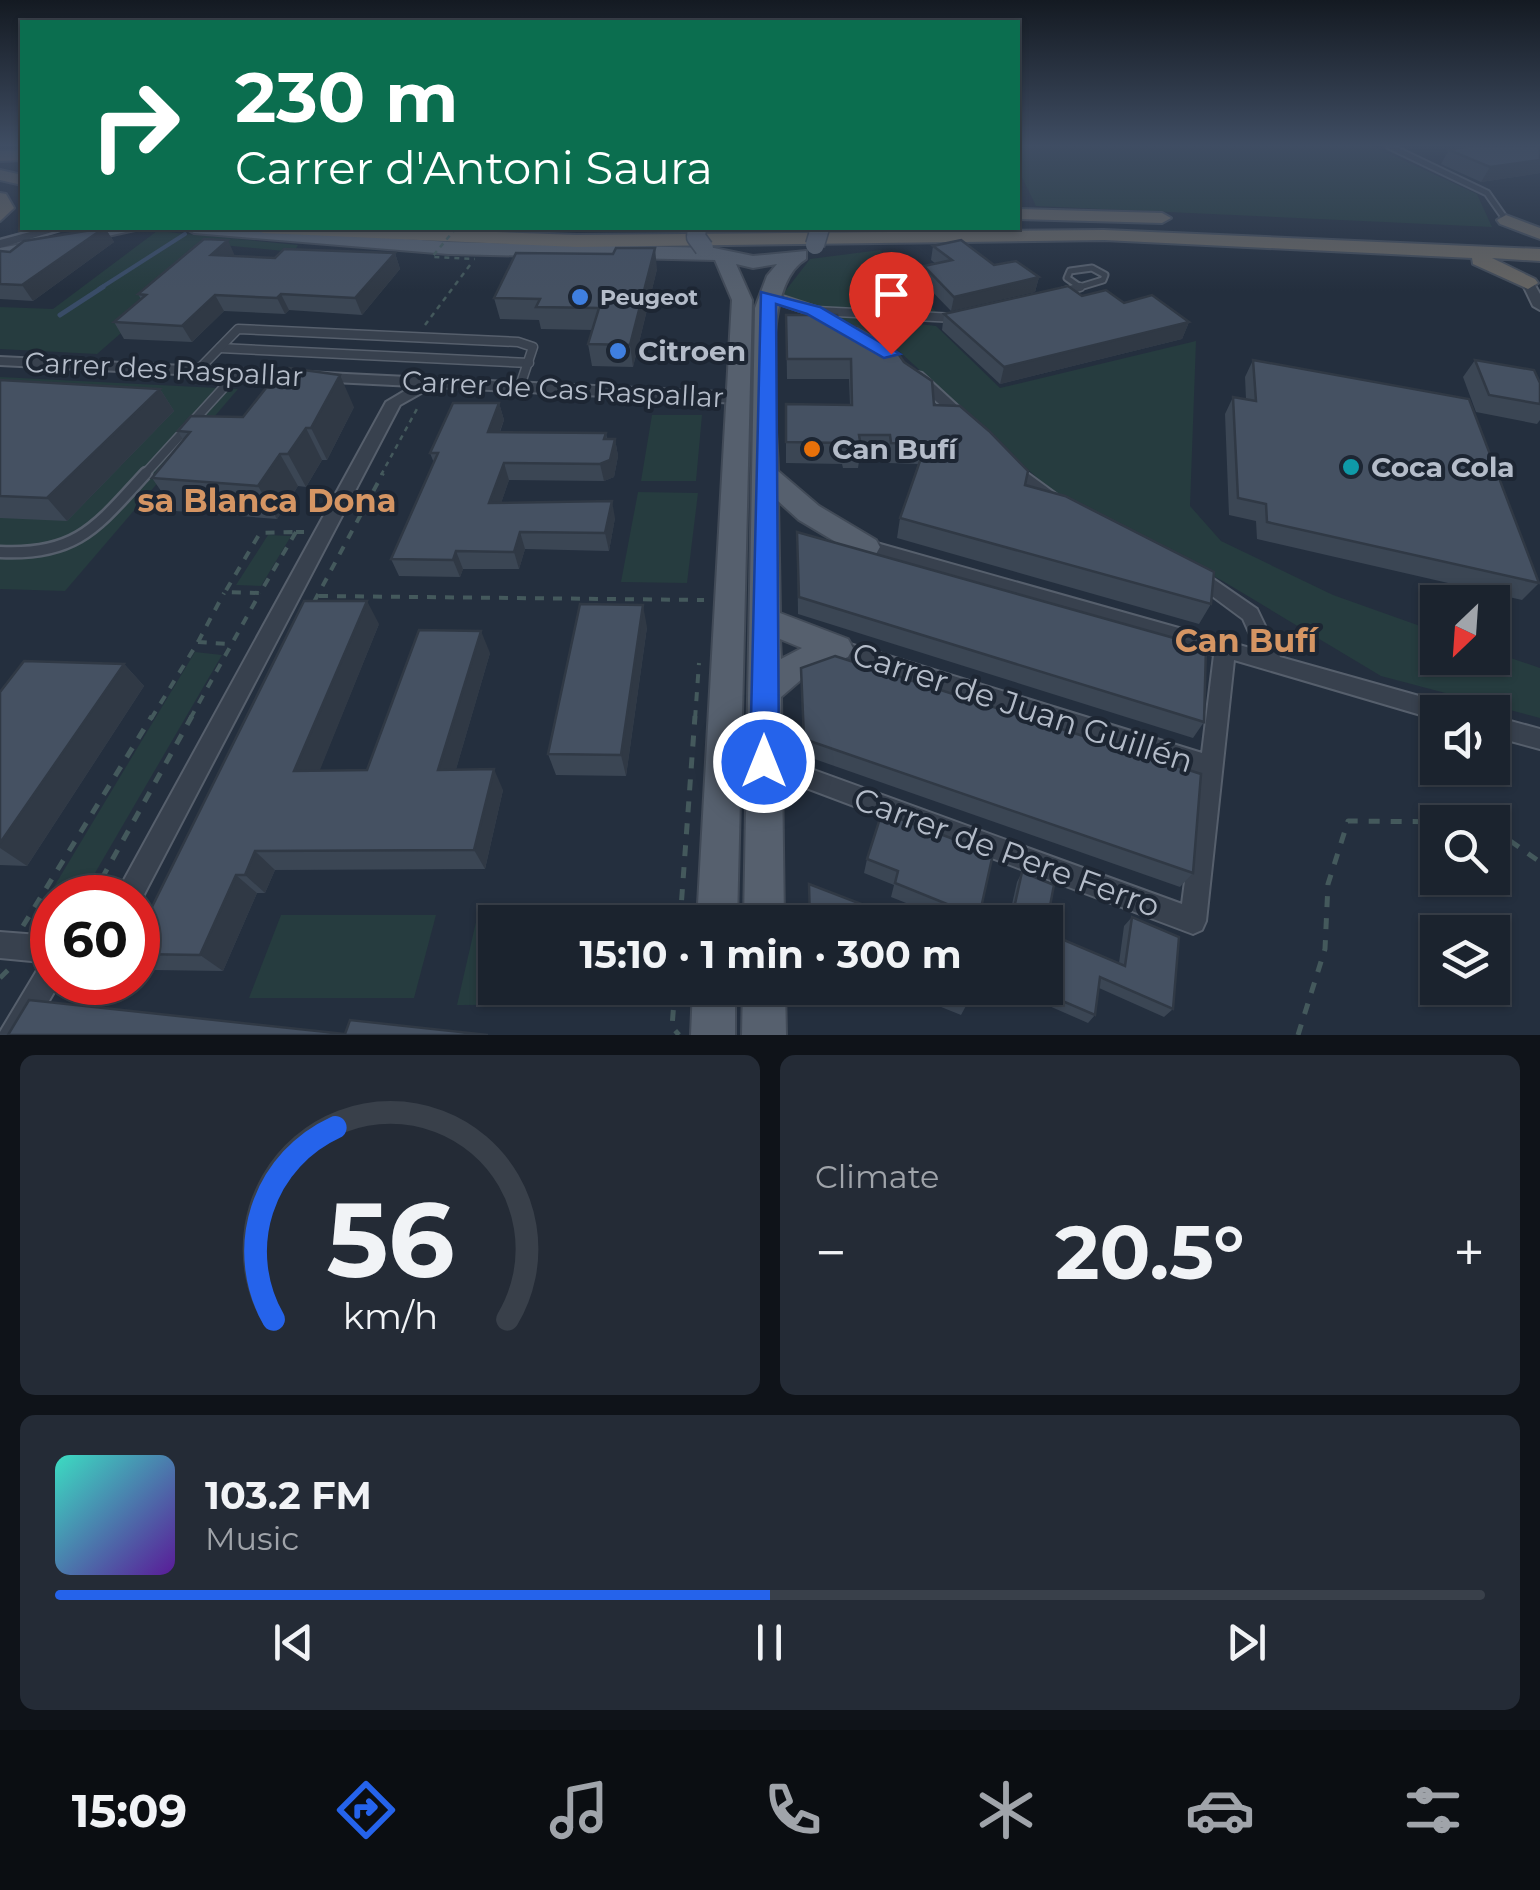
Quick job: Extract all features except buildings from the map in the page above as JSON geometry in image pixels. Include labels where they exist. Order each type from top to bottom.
[{"type":"highway","points":[[1020,212],[1493,240],[1540,238]]},
{"type":"highway","points":[[1493,240],[1506,234],[1506,220],[1540,238]]},
{"type":"highway","points":[[1020,224],[1353,232]]},
{"type":"highway","points":[[311,230],[577,241],[1006,234],[1174,236],[1540,257]]},
{"type":"highway","points":[[507,230],[808,242],[846,247],[1174,236]]},
{"type":"highway","points":[[1444,251],[1486,262],[1528,283]]},
{"type":"highway","points":[[1528,283],[1526,265],[1540,257]]},
{"type":"main road","points":[[0,254],[125,230]]},
{"type":"main road","points":[[219,230],[448,248],[714,253],[754,262],[808,242]]},
{"type":"main road","points":[[697,230],[696,237],[714,253],[740,288],[742,313],[718,905]]},
{"type":"main road","points":[[764,905],[767,295],[808,242]]},
{"type":"main road","points":[[637,252],[705,272],[742,313]]},
{"type":"main road","points":[[765,474],[809,514],[866,548]]},
{"type":"main road","points":[[764,538],[810,534],[866,548]]},
{"type":"main road","points":[[764,620],[837,648]]},
{"type":"main road","points":[[764,691],[799,663],[837,648]]},
{"type":"main road","points":[[712,1035],[713,1005]]},
{"type":"main road","points":[[764,1005],[764,1035]]},
{"type":"street","points":[[0,244],[51,230]]},
{"type":"street","points":[[1528,283],[1540,306]]},
{"type":"street","points":[[767,295],[814,310],[874,345]]},
{"type":"street","name":"Carrer des Raspallar","points":[[0,360],[388,381]]},
{"type":"street","points":[[903,365],[977,432]]},
{"type":"street","points":[[140,875],[394,402],[395,392],[388,381]]},
{"type":"street","name":"Carrer de Cas Raspallar","points":[[388,381],[426,391],[520,388],[738,398]]},
{"type":"street","points":[[394,402],[412,389],[426,391]]},
{"type":"street","points":[[1002,456],[1060,506],[1078,515]]},
{"type":"street","points":[[866,548],[1420,705]]},
{"type":"street","points":[[1184,569],[1250,614],[1274,665]]},
{"type":"street","name":"Carrer de Juan Guillén","points":[[837,648],[1209,766]]},
{"type":"street","points":[[1209,766],[1224,651]]},
{"type":"street","points":[[1510,731],[1540,739]]},
{"type":"street","name":"Carrer de Pere Ferro","points":[[764,762],[1193,921],[1209,766]]},
{"type":"street","points":[[0,945],[30,941]]},
{"type":"street","points":[[13,1035],[31,1005]]},
{"type":"lane","points":[[1488,194],[1506,220]]},
{"type":"lane","points":[[1044,297],[1082,288],[1103,280],[1105,275],[1092,268],[1070,271],[1068,278],[1082,288]]},
{"type":"lane","points":[[814,310],[952,318],[970,314]]},
{"type":"lane","points":[[196,371],[238,329],[416,337],[525,343],[533,347],[520,388]]},
{"type":"lane","points":[[220,348],[529,363]]},
{"type":"lane","points":[[0,552],[47,550],[93,531],[238,373]]},
{"type":"path","points":[[416,337],[475,259],[432,257],[455,230]]},
{"type":"path","points":[[311,608],[426,391]]},
{"type":"path","points":[[104,875],[296,532]]},
{"type":"path","points":[[55,875],[260,533],[307,532]]},
{"type":"path","points":[[225,592],[260,594]]},
{"type":"path","points":[[317,596],[704,600],[703,618]]},
{"type":"path","points":[[198,642],[230,644]]},
{"type":"path","points":[[681,905],[700,656]]},
{"type":"path","points":[[1298,1035],[1325,949],[1328,884],[1348,820],[1420,821]]},
{"type":"path","points":[[1510,841],[1540,862]]},
{"type":"path","points":[[30,916],[20,932],[30,936]]},
{"type":"path","points":[[674,1005],[672,1027],[679,1035]]},
{"type":"green space","points":[[1030,194],[1477,194],[1492,227],[1036,206]]},
{"type":"green space","points":[[157,231],[298,245],[294,252],[222,245],[97,354],[0,349],[0,307],[53,309]]},
{"type":"green space","points":[[880,250],[937,313],[818,306],[783,294],[810,259]]},
{"type":"green space","points":[[843,315],[936,326],[1000,388],[1196,341],[1190,506],[1221,541],[1333,595],[1420,626],[1420,675],[1510,675],[1510,658],[1540,668],[1540,718],[1510,710],[1510,695],[1453,695],[1381,676],[1221,580],[1057,496],[900,352],[841,319]]},
{"type":"green space","points":[[0,377],[238,389],[65,591],[0,589]]},
{"type":"green space","points":[[652,415],[702,415],[696,481],[641,481]]},
{"type":"green space","points":[[638,492],[698,493],[687,583],[621,582]]},
{"type":"green space","points":[[268,535],[291,536],[261,586],[236,585]]},
{"type":"green space","points":[[195,652],[222,655],[94,875],[61,875]]},
{"type":"green space","points":[[478,913],[478,1005],[457,1005]]},
{"type":"green space","points":[[281,915],[436,915],[414,998],[249,998]]},
{"type":"waterway","points":[[99,289],[185,234]]},
{"type":"waterway","points":[[60,315],[103,287]]},
{"type":"place","name":"Peugeot","points":[[580,297]]},
{"type":"place","name":"Citroen","points":[[618,351]]},
{"type":"place","name":"Can Bufí","points":[[812,449]]},
{"type":"place","name":"Coca Cola","points":[[1351,467]]},
{"type":"district","name":"sa Blanca Dona","points":[[267,500]]},
{"type":"district","name":"Can Bufí","points":[[1246,640]]},
{"type":"route","points":[[764,762],[767,295],[814,310],[891,354]]}]
